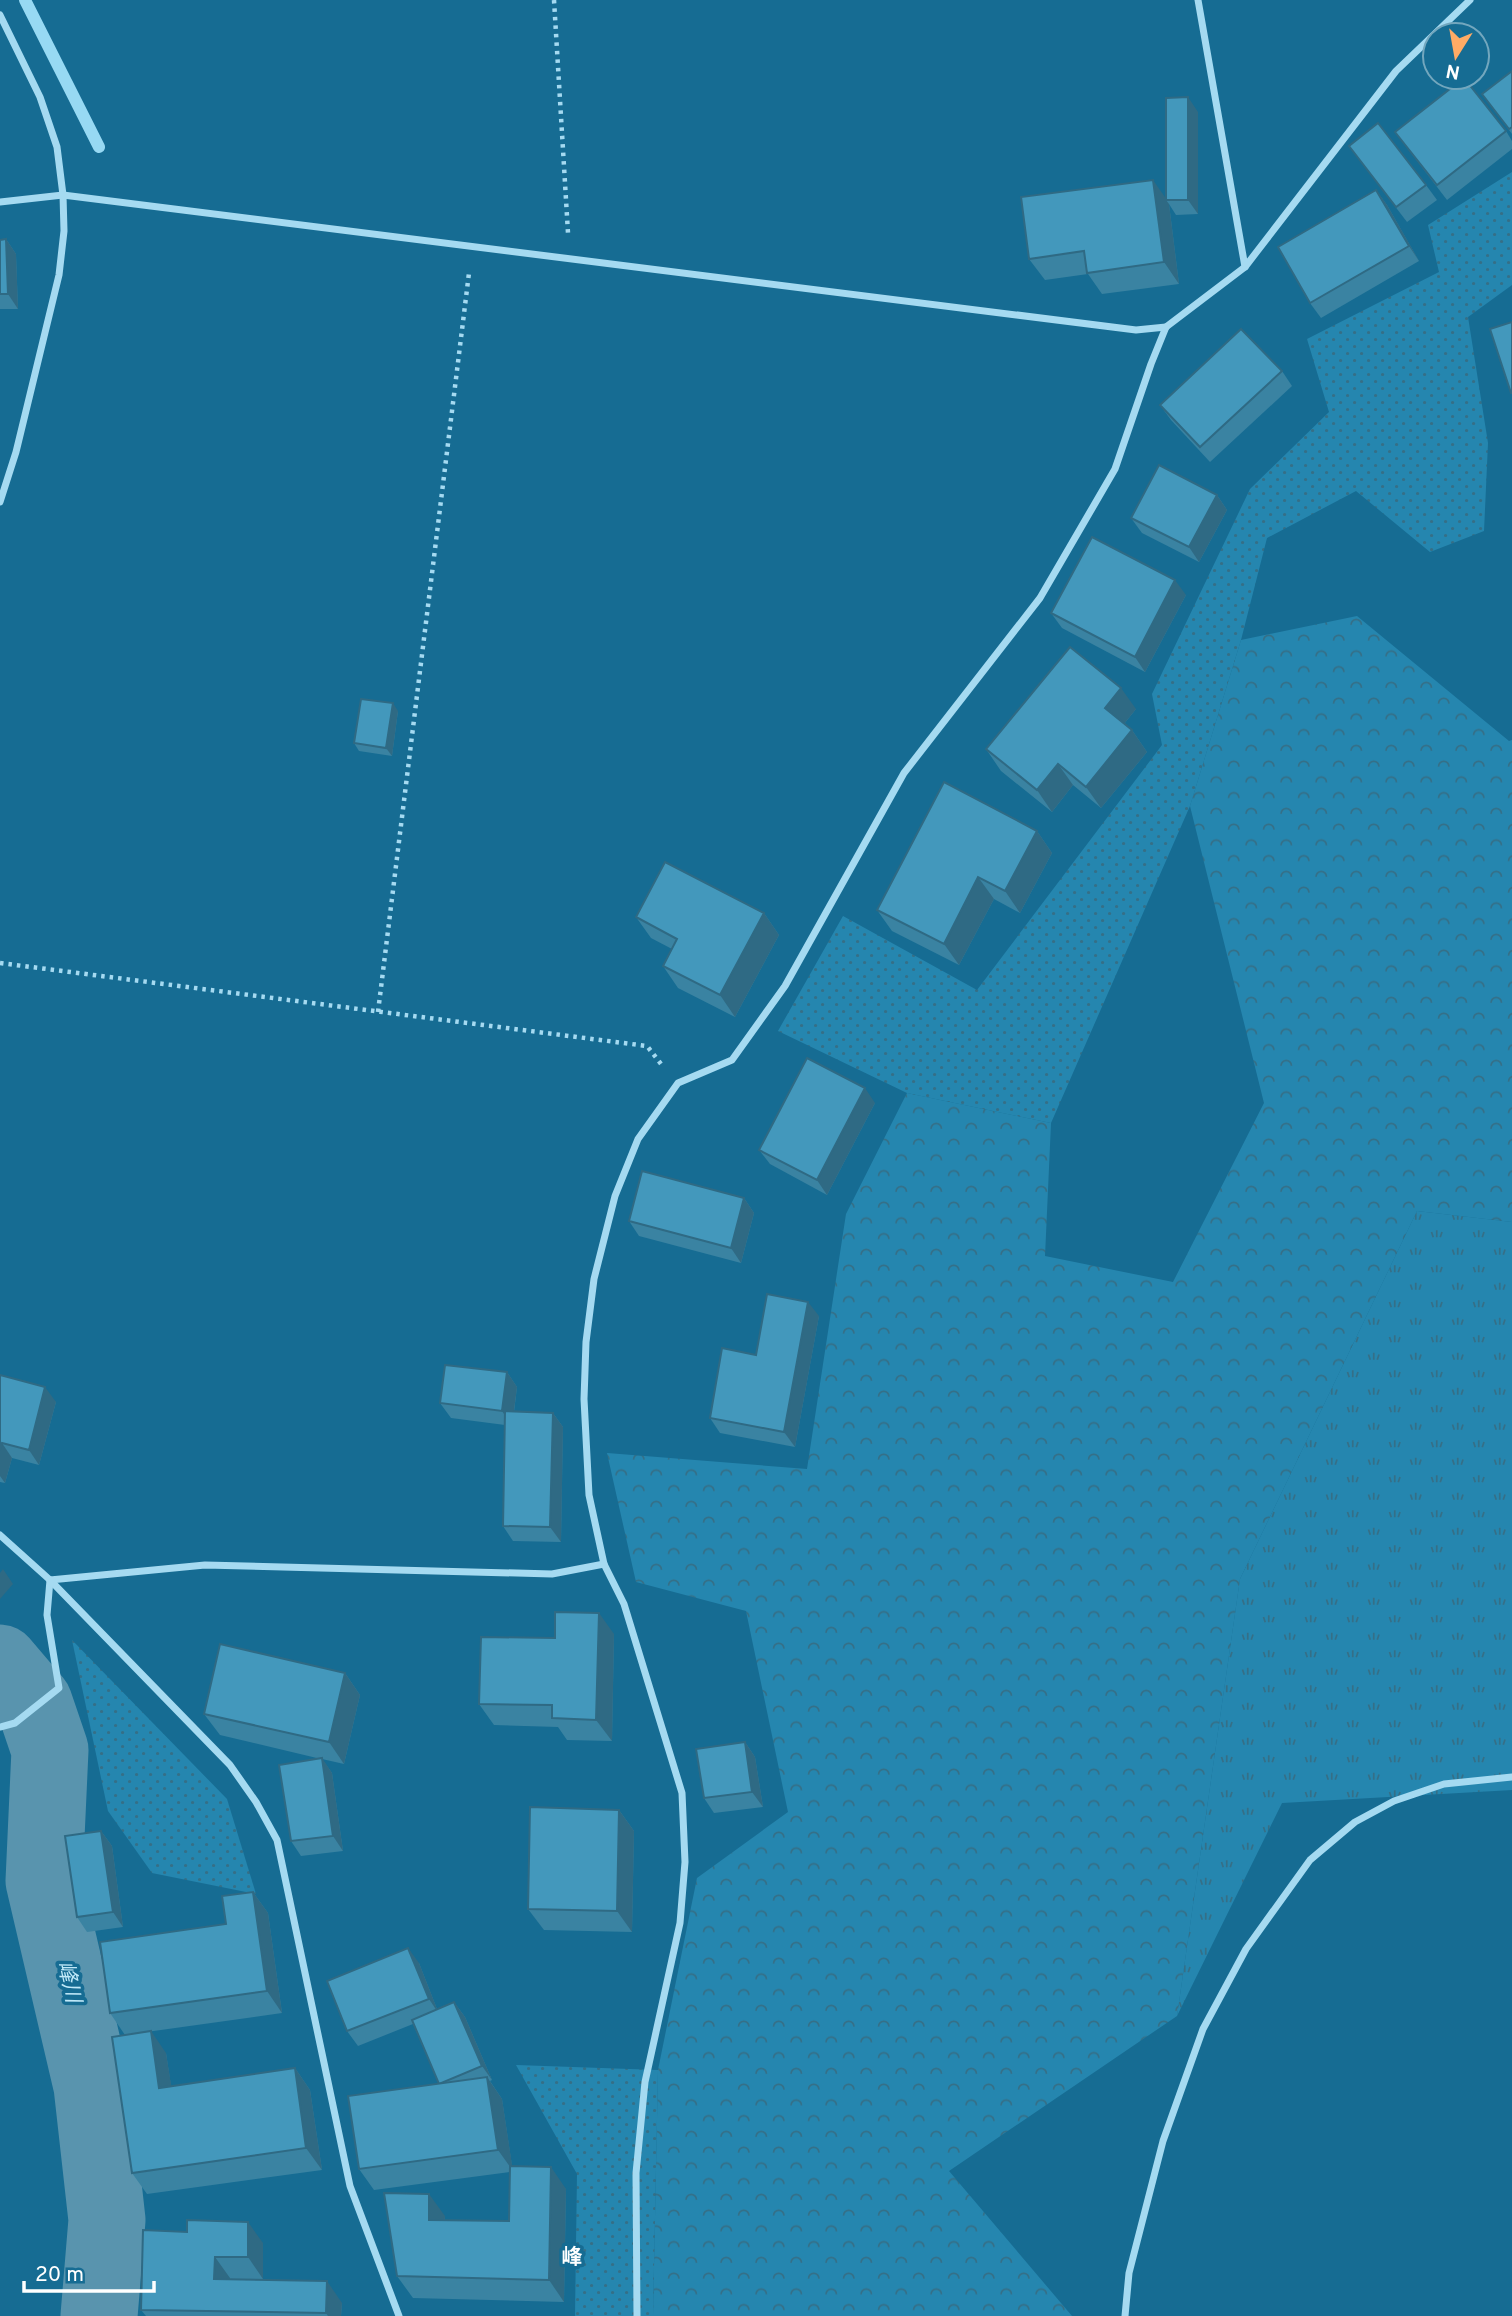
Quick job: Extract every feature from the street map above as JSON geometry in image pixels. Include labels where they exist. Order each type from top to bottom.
[{"type":"street","points":[[1198,0],[1245,267]]},
{"type":"street","points":[[0,202],[63,195],[1136,330],[1166,327],[1245,267],[1396,71],[1470,0]]},
{"type":"street","points":[[0,15],[40,97],[57,147],[64,231],[59,275],[16,452],[0,502]]},
{"type":"street","points":[[637,2316],[636,2173],[645,2082],[680,1923],[685,1861],[682,1793],[624,1604],[604,1564],[589,1494],[584,1399],[586,1342],[594,1279],[615,1196],[639,1139],[678,1083],[732,1060],[785,986],[904,773],[1040,598],[1115,469],[1166,327]]},
{"type":"street","points":[[0,1535],[50,1580],[230,1765],[256,1802],[277,1840],[350,2186],[399,2316]]},
{"type":"street","points":[[50,1580],[205,1565],[552,1574],[604,1564]]},
{"type":"street","points":[[0,1727],[15,1723],[60,1688],[47,1615],[50,1580]]},
{"type":"street","points":[[1125,2316],[1129,2273],[1163,2141],[1203,2029],[1246,1949],[1310,1860],[1355,1822],[1394,1801],[1444,1784],[1512,1777]]},
{"type":"path","points":[[554,0],[569,259]]},
{"type":"path","points":[[378,1012],[472,246]]},
{"type":"path","points":[[0,963],[647,1046],[678,1083]]},
{"type":"green space","points":[[1512,172],[1512,285],[1468,317],[1488,443],[1484,531],[1430,552],[1356,491],[1267,538],[1241,640],[1190,806],[1051,1123],[907,1093],[778,1031],[843,916],[977,990],[1162,745],[1152,694],[1250,489],[1329,412],[1307,339],[1439,272],[1428,225]]},
{"type":"green space","points":[[1357,616],[1509,741],[1512,740],[1512,1222],[1417,1211],[1240,1579],[1177,2016],[949,2171],[1072,2316],[653,2316],[658,2070],[697,1878],[788,1812],[746,1611],[636,1582],[607,1453],[807,1469],[846,1214],[907,1093],[1051,1123],[1045,1256],[1173,1282],[1264,1103],[1190,806],[1241,640]]},
{"type":"green space","points":[[1417,1211],[1512,1222],[1512,1790],[1282,1803],[1177,2016],[1240,1579]]},
{"type":"green space","points":[[72,1640],[227,1799],[256,1894],[152,1873],[108,1811]]},
{"type":"green space","points":[[516,2065],[658,2070],[653,2316],[575,2316],[577,2174]]},
{"type":"building","points":[[1512,71],[1512,127],[1509,129],[1482,94],[1491,91],[1491,87]]},
{"type":"building","points":[[1447,91],[1474,91],[1506,131],[1437,185],[1395,132]]},
{"type":"building","points":[[1188,97],[1188,200],[1166,200],[1166,98]]},
{"type":"building","points":[[1378,123],[1426,185],[1396,207],[1349,146]]},
{"type":"building","points":[[1153,180],[1164,262],[1087,273],[1084,251],[1029,259],[1021,197]]},
{"type":"building","points":[[1376,190],[1409,246],[1310,303],[1278,247]]},
{"type":"building","points":[[6,239],[8,294],[0,294],[0,240]]},
{"type":"building","points":[[1512,322],[1512,393],[1511,393],[1490,329]]},
{"type":"building","points":[[1241,329],[1282,371],[1200,447],[1160,405]]},
{"type":"building","points":[[1159,465],[1217,495],[1189,547],[1131,518]]},
{"type":"building","points":[[1092,537],[1175,580],[1135,657],[1051,613]]},
{"type":"building","points":[[1070,647],[1121,688],[1105,708],[1132,730],[1086,787],[1058,764],[1037,790],[986,749]]},
{"type":"building","points":[[361,699],[393,703],[386,748],[354,743]]},
{"type":"building","points":[[944,782],[1037,831],[1005,891],[978,877],[944,944],[877,910]]},
{"type":"building","points":[[665,862],[764,913],[720,995],[663,966],[677,939],[636,917]]},
{"type":"building","points":[[807,1058],[865,1088],[817,1180],[759,1150]]},
{"type":"building","points":[[642,1171],[744,1198],[731,1248],[629,1221]]},
{"type":"building","points":[[767,1294],[808,1302],[784,1432],[710,1418],[722,1348],[756,1355]]},
{"type":"building","points":[[445,1365],[507,1372],[502,1411],[440,1403]]},
{"type":"building","points":[[0,1375],[45,1387],[29,1450],[2,1443],[0,1450]]},
{"type":"building","points":[[505,1411],[553,1413],[550,1527],[503,1526]]},
{"type":"building","points":[[555,1612],[599,1613],[596,1720],[552,1718],[552,1705],[479,1704],[481,1637],[555,1638]]},
{"type":"building","points":[[220,1644],[345,1673],[329,1742],[204,1714]]},
{"type":"building","points":[[745,1742],[752,1792],[704,1798],[696,1749]]},
{"type":"building","points":[[322,1758],[333,1836],[291,1841],[279,1765]]},
{"type":"building","points":[[530,1807],[619,1810],[617,1911],[528,1909]]},
{"type":"building","points":[[101,1831],[113,1912],[77,1917],[65,1836]]},
{"type":"building","points":[[253,1892],[267,1991],[110,2013],[100,1942],[226,1924],[222,1896]]},
{"type":"building","points":[[408,1948],[429,1999],[347,2031],[327,1981]]},
{"type":"building","points":[[454,2002],[482,2066],[439,2084],[412,2020]]},
{"type":"building","points":[[151,2031],[159,2088],[295,2068],[306,2148],[132,2173],[112,2037]]},
{"type":"building","points":[[487,2077],[498,2150],[359,2169],[348,2096]]},
{"type":"building","points":[[510,2166],[551,2167],[549,2280],[397,2276],[384,2193],[429,2194],[429,2220],[509,2221]]},
{"type":"building","points":[[187,2220],[248,2222],[248,2257],[215,2257],[214,2279],[327,2281],[326,2313],[141,2310],[143,2230],[187,2232]]},
{"type":"waterway","points":[[25,0],[99,147]]},
{"type":"waterway","name":"峰川","points":[[0,1663],[34,1703],[50,1750],[44,1881],[92,2086],[107,2220],[99,2316]]},
{"type":"district","name":"峰","points":[[572,2258]]}]
